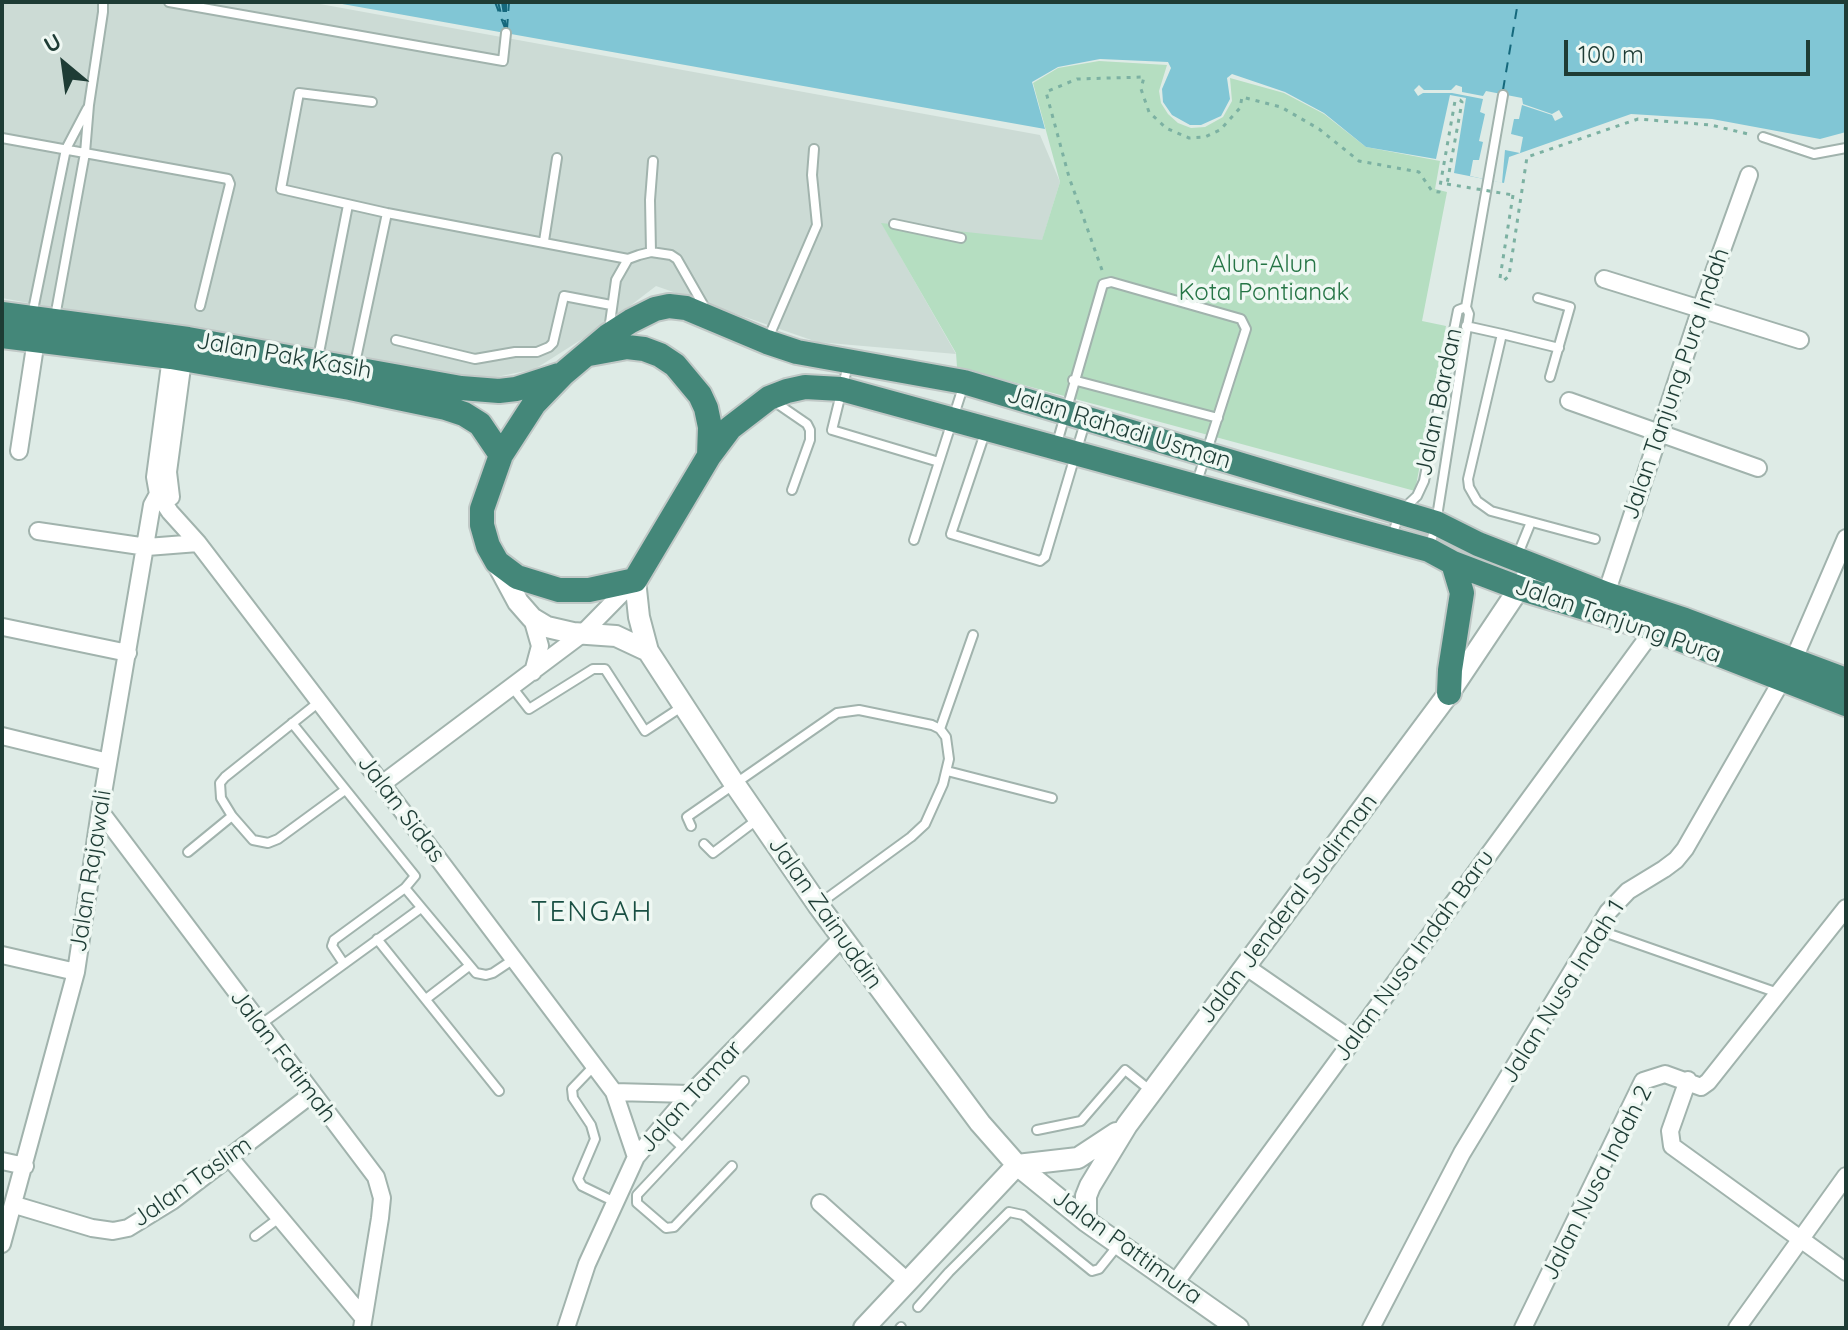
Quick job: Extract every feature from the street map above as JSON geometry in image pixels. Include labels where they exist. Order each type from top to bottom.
[{"type":"highway","name":"Jalan Rahadi Usman","points":[[584,356],[609,335],[655,309],[669,306],[686,308],[797,352],[964,382],[1436,523]]},
{"type":"highway","name":"Jalan Pak Kasih","points":[[2,314],[177,358],[446,408],[480,424],[501,455]]},
{"type":"highway","name":"Jalan Pak Kasih","points":[[2,336],[41,326],[188,339],[461,388],[499,391],[516,389],[564,373]]},
{"type":"highway","points":[[709,456],[710,427],[706,408],[700,395],[675,365],[660,355],[627,347],[584,356],[534,404],[501,455],[488,487],[482,525],[488,546],[497,562],[517,577],[559,590],[589,590],[635,580],[709,456],[730,428],[769,398]]},
{"type":"highway","name":"Jalan Rahadi Usman","points":[[769,398],[805,387],[841,389],[1390,539]]},
{"type":"highway","name":"Jalan Tanjung Pura","points":[[1436,523],[1478,544],[1606,594],[1699,625],[1788,670],[1846,704]]},
{"type":"highway","name":"Jalan Tanjung Pura","points":[[1390,539],[1429,550],[1453,563],[1519,588],[1788,670],[1846,680]]},
{"type":"highway","points":[[1449,693],[1462,593],[1453,563]]},
{"type":"street","name":"Jalan Tanjung Pura Indah","points":[[1606,594],[1659,431],[1749,175]]},
{"type":"street","points":[[1604,279],[1800,340]]},
{"type":"street","points":[[19,451],[41,326]]},
{"type":"street","name":"Jalan Rajawali","points":[[2,1244],[76,972],[152,505],[163,491],[172,443],[177,358]]},
{"type":"street","points":[[1569,401],[1758,468]]},
{"type":"street","name":"Jalan Sidas","points":[[163,491],[198,543],[614,1092],[636,1157]]},
{"type":"street","points":[[38,531],[147,547],[198,543]]},
{"type":"street","name":"Jalan Nusa Indah 1","points":[[1371,1328],[1462,1153],[1598,930],[1617,901],[1628,891],[1676,860],[1788,670],[1846,538]]},
{"type":"street","points":[[497,562],[513,593],[532,618],[540,646],[533,672]]},
{"type":"street","name":"Jalan Jenderal Sudirman","points":[[1086,1221],[1085,1206],[1090,1186],[1127,1125],[1449,693],[1519,588],[1525,562]]},
{"type":"street","points":[[382,784],[582,634],[635,580]]},
{"type":"street","name":"Jalan Zainuddin","points":[[635,580],[639,617],[648,651],[683,706],[842,938],[980,1123],[1017,1165]]},
{"type":"street","points":[[532,618],[557,631],[616,636],[648,651]]},
{"type":"street","points":[[3,627],[128,653]]},
{"type":"street","name":"Jalan Nusa Indah Baru","points":[[1175,1283],[1654,629]]},
{"type":"street","points":[[2,736],[108,762]]},
{"type":"street","name":"Jalan Fatimah","points":[[100,811],[259,1026],[376,1177],[382,1198],[362,1322]]},
{"type":"street","name":"Jalan Nusa Indah 2","points":[[1523,1328],[1643,1081],[1665,1074],[1701,1087],[1708,1082],[1846,908]]},
{"type":"street","name":"Jalan Tamar","points":[[566,1328],[587,1264],[636,1157],[690,1094],[842,938]]},
{"type":"street","points":[[2,955],[76,972]]},
{"type":"street","points":[[1245,966],[1352,1040]]},
{"type":"street","points":[[1688,1080],[1670,1131],[1672,1146],[1846,1272]]},
{"type":"street","points":[[614,1092],[690,1094]]},
{"type":"street","name":"Jalan Taslim","points":[[15,1205],[92,1228],[123,1229],[172,1201],[312,1094]]},
{"type":"street","name":"Jalan Jenderal Sudirman","points":[[1017,1165],[1078,1158],[1127,1125]]},
{"type":"street","points":[[230,1158],[362,1322]]},
{"type":"street","points":[[2,1161],[25,1166]]},
{"type":"street","points":[[864,1328],[1017,1165]]},
{"type":"street","name":"Jalan Pattimura","points":[[1017,1165],[1086,1221],[1231,1326]]},
{"type":"street","points":[[1737,1328],[1846,1176]]},
{"type":"street","points":[[820,1203],[907,1281]]},
{"type":"lane","points":[[41,326],[85,153],[103,2]]},
{"type":"lane","points":[[169,2],[503,61],[506,33]]},
{"type":"lane","points":[[372,102],[299,93],[281,189],[387,213],[628,259],[651,252],[671,255],[677,259],[710,317]]},
{"type":"lane","name":"Jalan Bardan","points":[[1429,550],[1436,523],[1469,314],[1466,307],[1503,95]]},
{"type":"lane","points":[[41,326],[66,149],[89,105]]},
{"type":"lane","points":[[1763,137],[1814,154],[1846,148]]},
{"type":"lane","points":[[2,138],[228,179],[230,184],[200,306]]},
{"type":"lane","points":[[767,342],[817,225],[812,175],[814,149]]},
{"type":"lane","points":[[544,241],[557,158]]},
{"type":"lane","points":[[651,252],[653,161]]},
{"type":"lane","points":[[318,362],[348,205]]},
{"type":"lane","points":[[354,369],[387,213]]},
{"type":"lane","points":[[894,224],[961,238]]},
{"type":"lane","points":[[609,335],[616,280],[628,259]]},
{"type":"lane","points":[[986,429],[951,534],[1040,561],[1045,557],[1076,415],[1073,380],[1101,287],[1106,281],[1244,321],[1246,329],[1195,486]]},
{"type":"lane","points":[[396,340],[475,359],[515,352],[537,352],[553,343],[564,296],[611,305]]},
{"type":"lane","points":[[1538,298],[1570,307],[1550,377]]},
{"type":"lane","name":"Jalan Bardan","points":[[1390,539],[1400,512],[1417,496],[1424,481],[1458,310],[1466,307]]},
{"type":"lane","points":[[1466,326],[1559,348]]},
{"type":"lane","points":[[1502,334],[1468,479],[1472,494],[1484,508],[1595,539]]},
{"type":"lane","points":[[849,360],[831,426],[835,432],[939,462]]},
{"type":"lane","points":[[1073,380],[1218,418]]},
{"type":"lane","points":[[914,540],[964,382]]},
{"type":"lane","points":[[769,398],[807,424],[810,430],[810,440],[792,490]]},
{"type":"lane","points":[[1066,451],[1076,415]]},
{"type":"lane","points":[[1525,562],[1531,522]]},
{"type":"lane","points":[[940,729],[973,635]]},
{"type":"lane","points":[[512,687],[529,709],[599,668],[609,673],[645,731],[683,706]]},
{"type":"lane","points":[[319,702],[220,783],[221,798],[253,840],[268,843],[345,790]]},
{"type":"lane","points":[[691,826],[687,817],[837,713],[859,710],[940,729],[949,749],[947,771],[929,817],[919,831],[818,905]]},
{"type":"lane","points":[[292,723],[413,872],[414,879],[405,888],[334,940],[332,946],[344,964]]},
{"type":"lane","points":[[947,771],[1052,798]]},
{"type":"lane","points":[[188,852],[232,816]]},
{"type":"lane","points":[[704,844],[713,853],[759,819]]},
{"type":"lane","points":[[405,888],[476,973],[486,975],[514,959]]},
{"type":"lane","points":[[259,1026],[421,908]]},
{"type":"lane","points":[[1598,930],[1780,993]]},
{"type":"lane","points":[[377,939],[499,1091]]},
{"type":"lane","points":[[426,999],[469,966]]},
{"type":"lane","points":[[594,1066],[572,1089],[573,1098],[591,1125],[595,1139],[578,1179],[582,1186],[616,1202]]},
{"type":"lane","points":[[1037,1130],[1081,1121],[1125,1070],[1152,1091]]},
{"type":"lane","points":[[732,1166],[678,1225],[666,1228],[640,1207],[636,1199],[744,1081]]},
{"type":"lane","points":[[661,1127],[682,1147]]},
{"type":"lane","points":[[918,1307],[1009,1212],[1017,1211],[1023,1215],[1092,1271],[1099,1269],[1119,1244]]},
{"type":"lane","points":[[255,1236],[280,1217]]},
{"type":"lane","points":[[931,1256],[949,1272]]},
{"type":"path","points":[[1106,281],[1069,177],[1046,92],[1077,79],[1144,77],[1141,89],[1149,112],[1166,128],[1189,138],[1205,137],[1220,130],[1240,108],[1242,97],[1281,107],[1319,129],[1359,161],[1419,172],[1432,191],[1439,192],[1455,101],[1460,100],[1447,184],[1513,195],[1500,278],[1503,281],[1509,276],[1527,157],[1638,119],[1711,125],[1763,137]]},
{"type":"shaded area","points":[[2,2],[309,2],[1040,135],[1060,182],[1042,241],[882,224],[956,354],[817,342],[656,286],[609,322],[535,369],[487,379],[298,354],[2,298]]},
{"type":"green space","name":"Alun-Alun Kota Pontianak","points":[[1099,61],[1167,65],[1159,91],[1161,103],[1178,123],[1191,128],[1205,127],[1223,117],[1232,101],[1230,78],[1284,93],[1324,114],[1366,147],[1440,161],[1435,189],[1447,192],[1422,321],[1446,326],[1415,491],[957,367],[956,353],[881,223],[1042,240],[1060,182],[1033,83],[1058,68]]},
{"type":"water","points":[[331,2],[1846,2],[1846,132],[1820,139],[1712,119],[1631,114],[1509,157],[1504,183],[1454,173],[1466,98],[1450,95],[1436,159],[1366,147],[1324,113],[1285,92],[1232,74],[1227,78],[1230,99],[1221,116],[1201,125],[1190,125],[1172,115],[1163,102],[1162,89],[1171,68],[1168,62],[1100,59],[1058,67],[1032,82],[1045,129]]},
{"type":"pier","points":[[1419,85],[1424,90],[1451,90],[1456,85],[1462,87],[1462,92],[1483,96],[1486,91],[1522,98],[1523,104],[1552,114],[1559,110],[1563,117],[1555,121],[1552,115],[1522,105],[1519,119],[1514,119],[1511,134],[1523,137],[1520,153],[1505,150],[1502,183],[1470,176],[1473,160],[1479,160],[1483,142],[1479,141],[1485,114],[1480,112],[1483,99],[1452,93],[1423,93],[1418,96],[1414,90]]},
{"type":"ferry route","points":[[495,2],[505,28]]},
{"type":"ferry route","points":[[498,2],[503,21]]},
{"type":"ferry route","points":[[502,2],[506,28]]},
{"type":"ferry route","points":[[504,2],[505,16]]},
{"type":"ferry route","points":[[506,2],[506,20]]},
{"type":"ferry route","points":[[507,29],[509,2]]},
{"type":"ferry route","points":[[1503,90],[1518,2]]},
{"type":"district","name":"TENGAH","points":[[592,913]]}]
